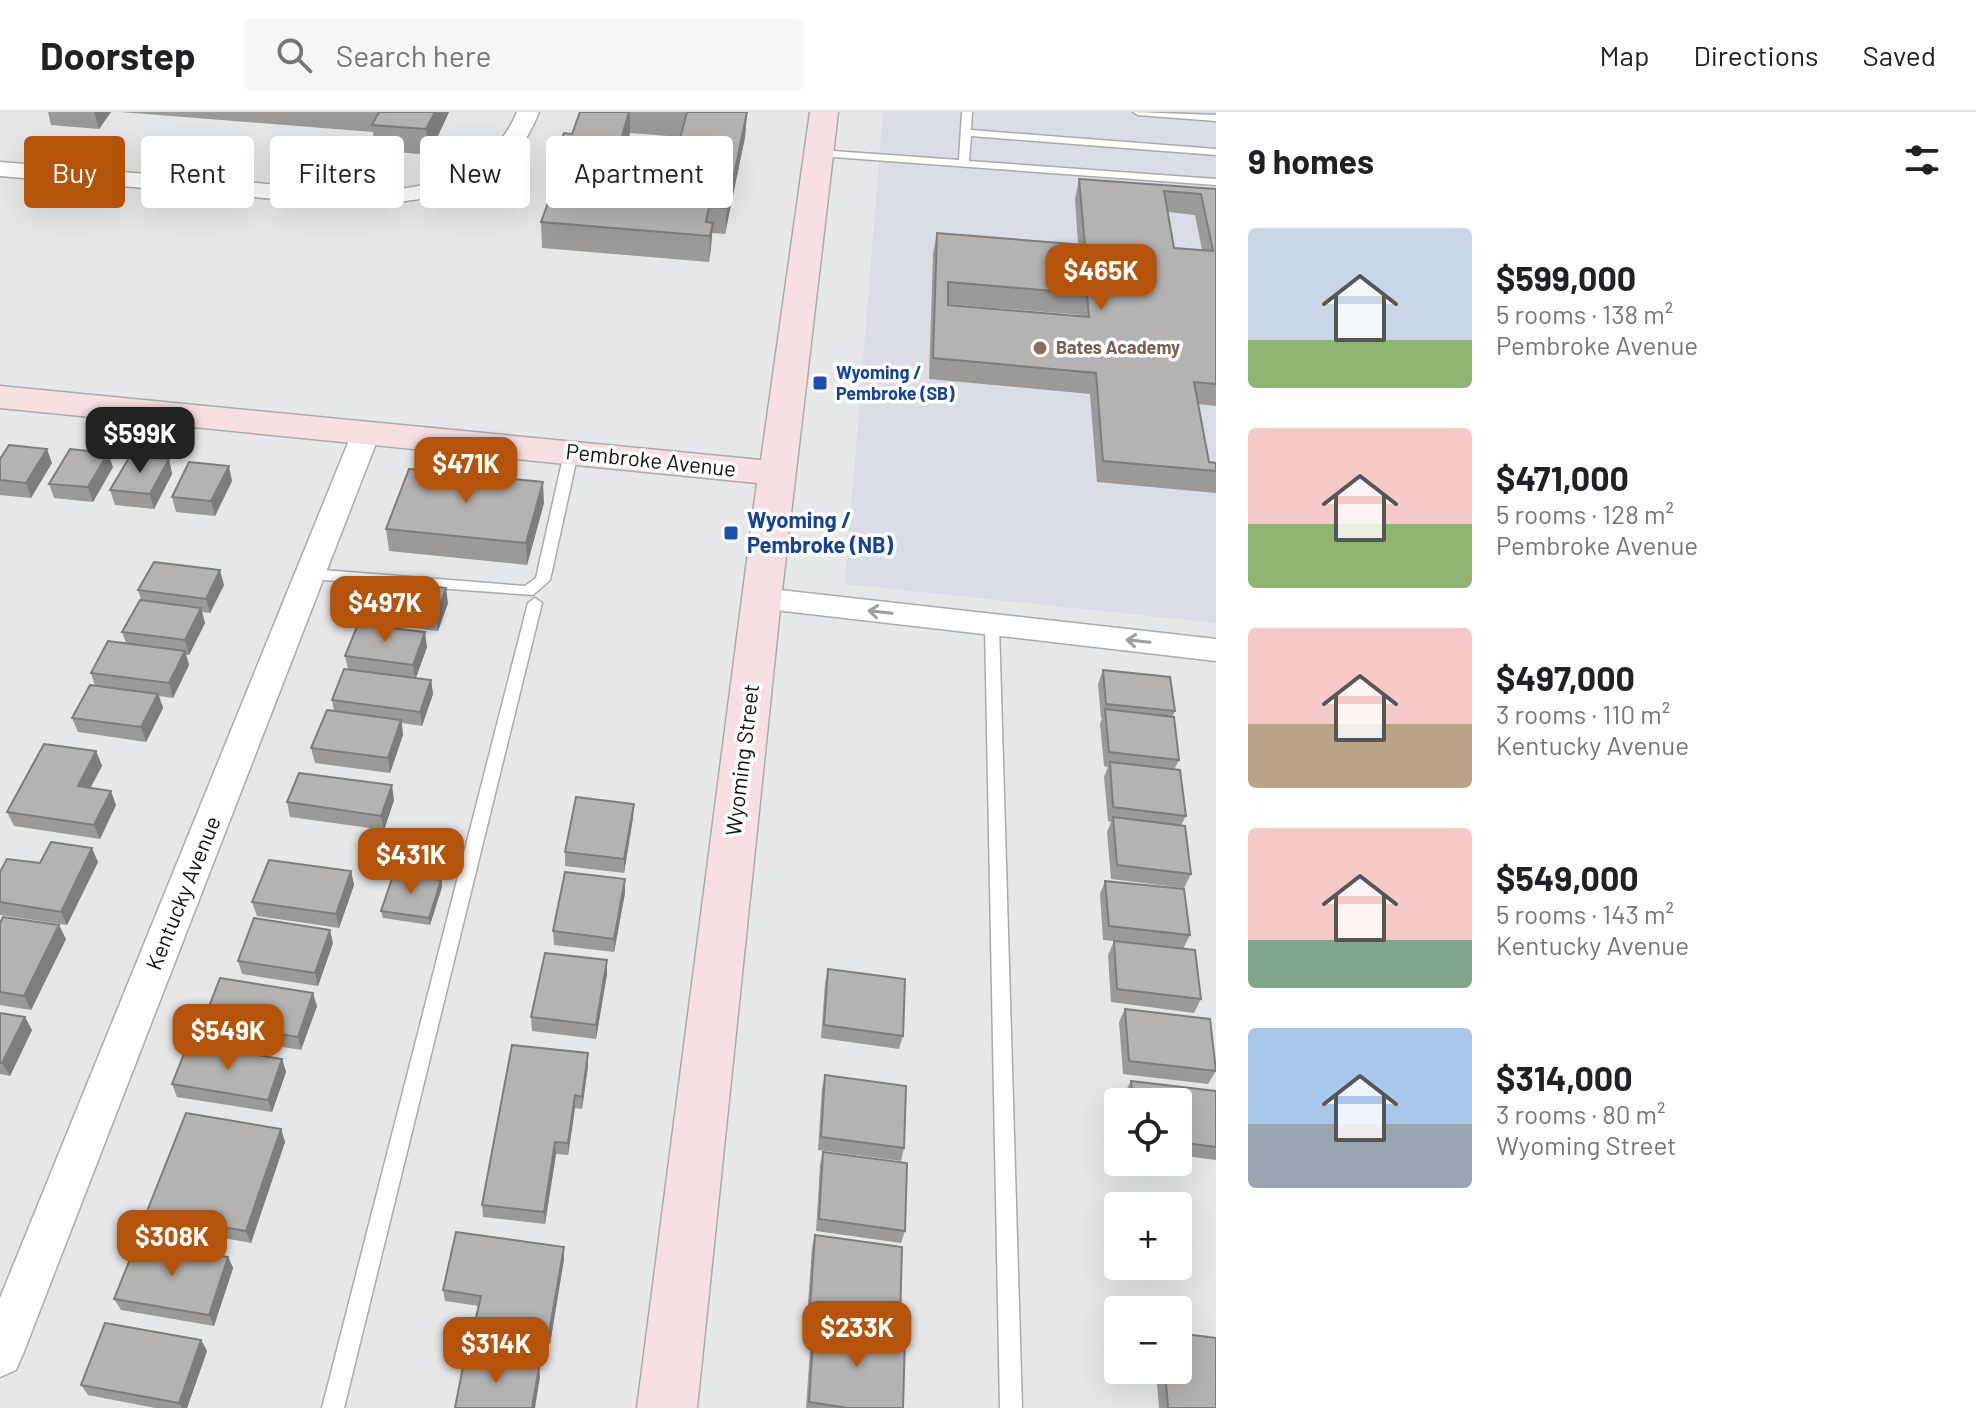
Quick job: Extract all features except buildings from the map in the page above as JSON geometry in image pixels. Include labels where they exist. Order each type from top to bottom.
[{"type":"street","points":[[0,169],[350,197],[427,189],[482,169],[507,152],[528,112]]},
{"type":"street","name":"Wyoming Street","points":[[667,1408],[761,599],[821,132]]},
{"type":"street","name":"Pembroke Avenue","points":[[0,397],[777,473]]},
{"type":"street","name":"Kentucky Avenue","points":[[0,1354],[366,433]]},
{"type":"street","points":[[761,599],[1216,650]]},
{"type":"lane","points":[[964,163],[967,112]]},
{"type":"lane","points":[[1138,112],[1216,118]]},
{"type":"lane","points":[[821,132],[964,163],[1216,182]]},
{"type":"lane","points":[[966,133],[1216,152]]},
{"type":"lane","points":[[310,574],[528,591],[543,580],[571,453]]},
{"type":"lane","points":[[333,1408],[535,603]]},
{"type":"lane","points":[[992,625],[1011,1408]]},
{"type":"shaded area","name":"Bates Academy","points":[[883,112],[1216,112],[1216,623],[845,584]]},
{"type":"place","name":"Bates Academy","points":[[1040,348]]},
{"type":"place","name":"Wyoming / Pembroke (SB)","points":[[820,383]]},
{"type":"place","name":"Wyoming / Pembroke (NB)","points":[[731,533]]}]
